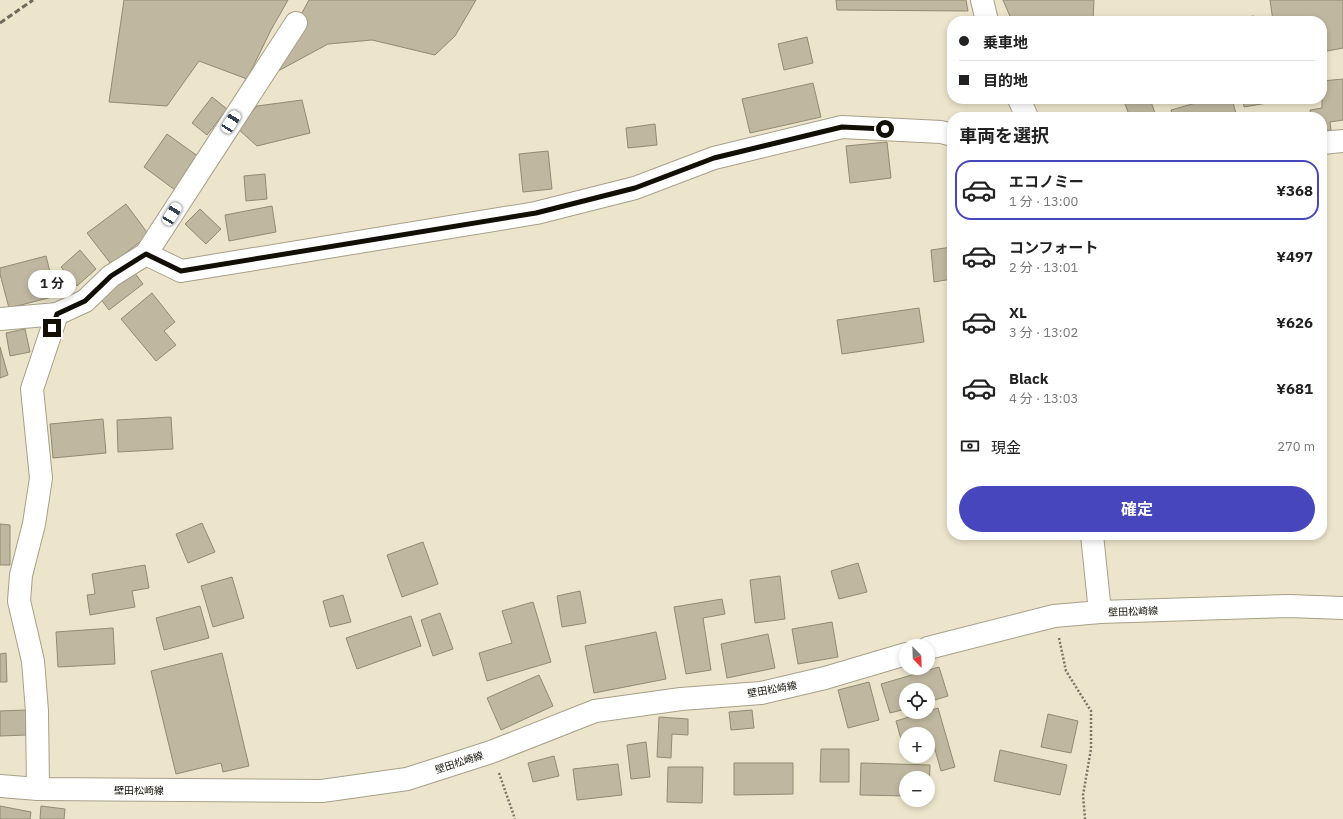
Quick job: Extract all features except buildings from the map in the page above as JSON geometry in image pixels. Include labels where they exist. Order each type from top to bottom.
[{"type":"street","points":[[982,0],[986,16]]},
{"type":"street","points":[[0,319],[57,314],[85,301],[111,276],[146,254],[296,23]]},
{"type":"street","points":[[146,254],[181,271],[536,213],[635,188],[714,158],[842,127],[941,132],[947,134]]},
{"type":"street","points":[[1327,143],[1343,141]]},
{"type":"street","points":[[38,789],[38,711],[33,661],[19,601],[21,575],[34,524],[41,478],[32,389],[57,314]]},
{"type":"street","points":[[1093,540],[1100,612]]},
{"type":"street","name":"壁田松崎線","points":[[935,646],[1054,616],[1100,612],[1289,606],[1343,608]]},
{"type":"street","name":"壁田松崎線","points":[[0,786],[38,789],[322,792],[407,779],[491,752],[595,711],[681,699],[761,693],[826,678],[899,656]]},
{"type":"path","points":[[1054,616],[1066,671],[1091,711],[1091,749],[1083,795],[1085,819]]},
{"type":"path","points":[[491,752],[515,819]]},
{"type":"railway","points":[[0,23],[33,0]]},
{"type":"route","points":[[52,328],[57,314],[85,301],[111,276],[146,254],[181,271],[536,213],[635,188],[714,158],[842,127],[885,129]]}]
